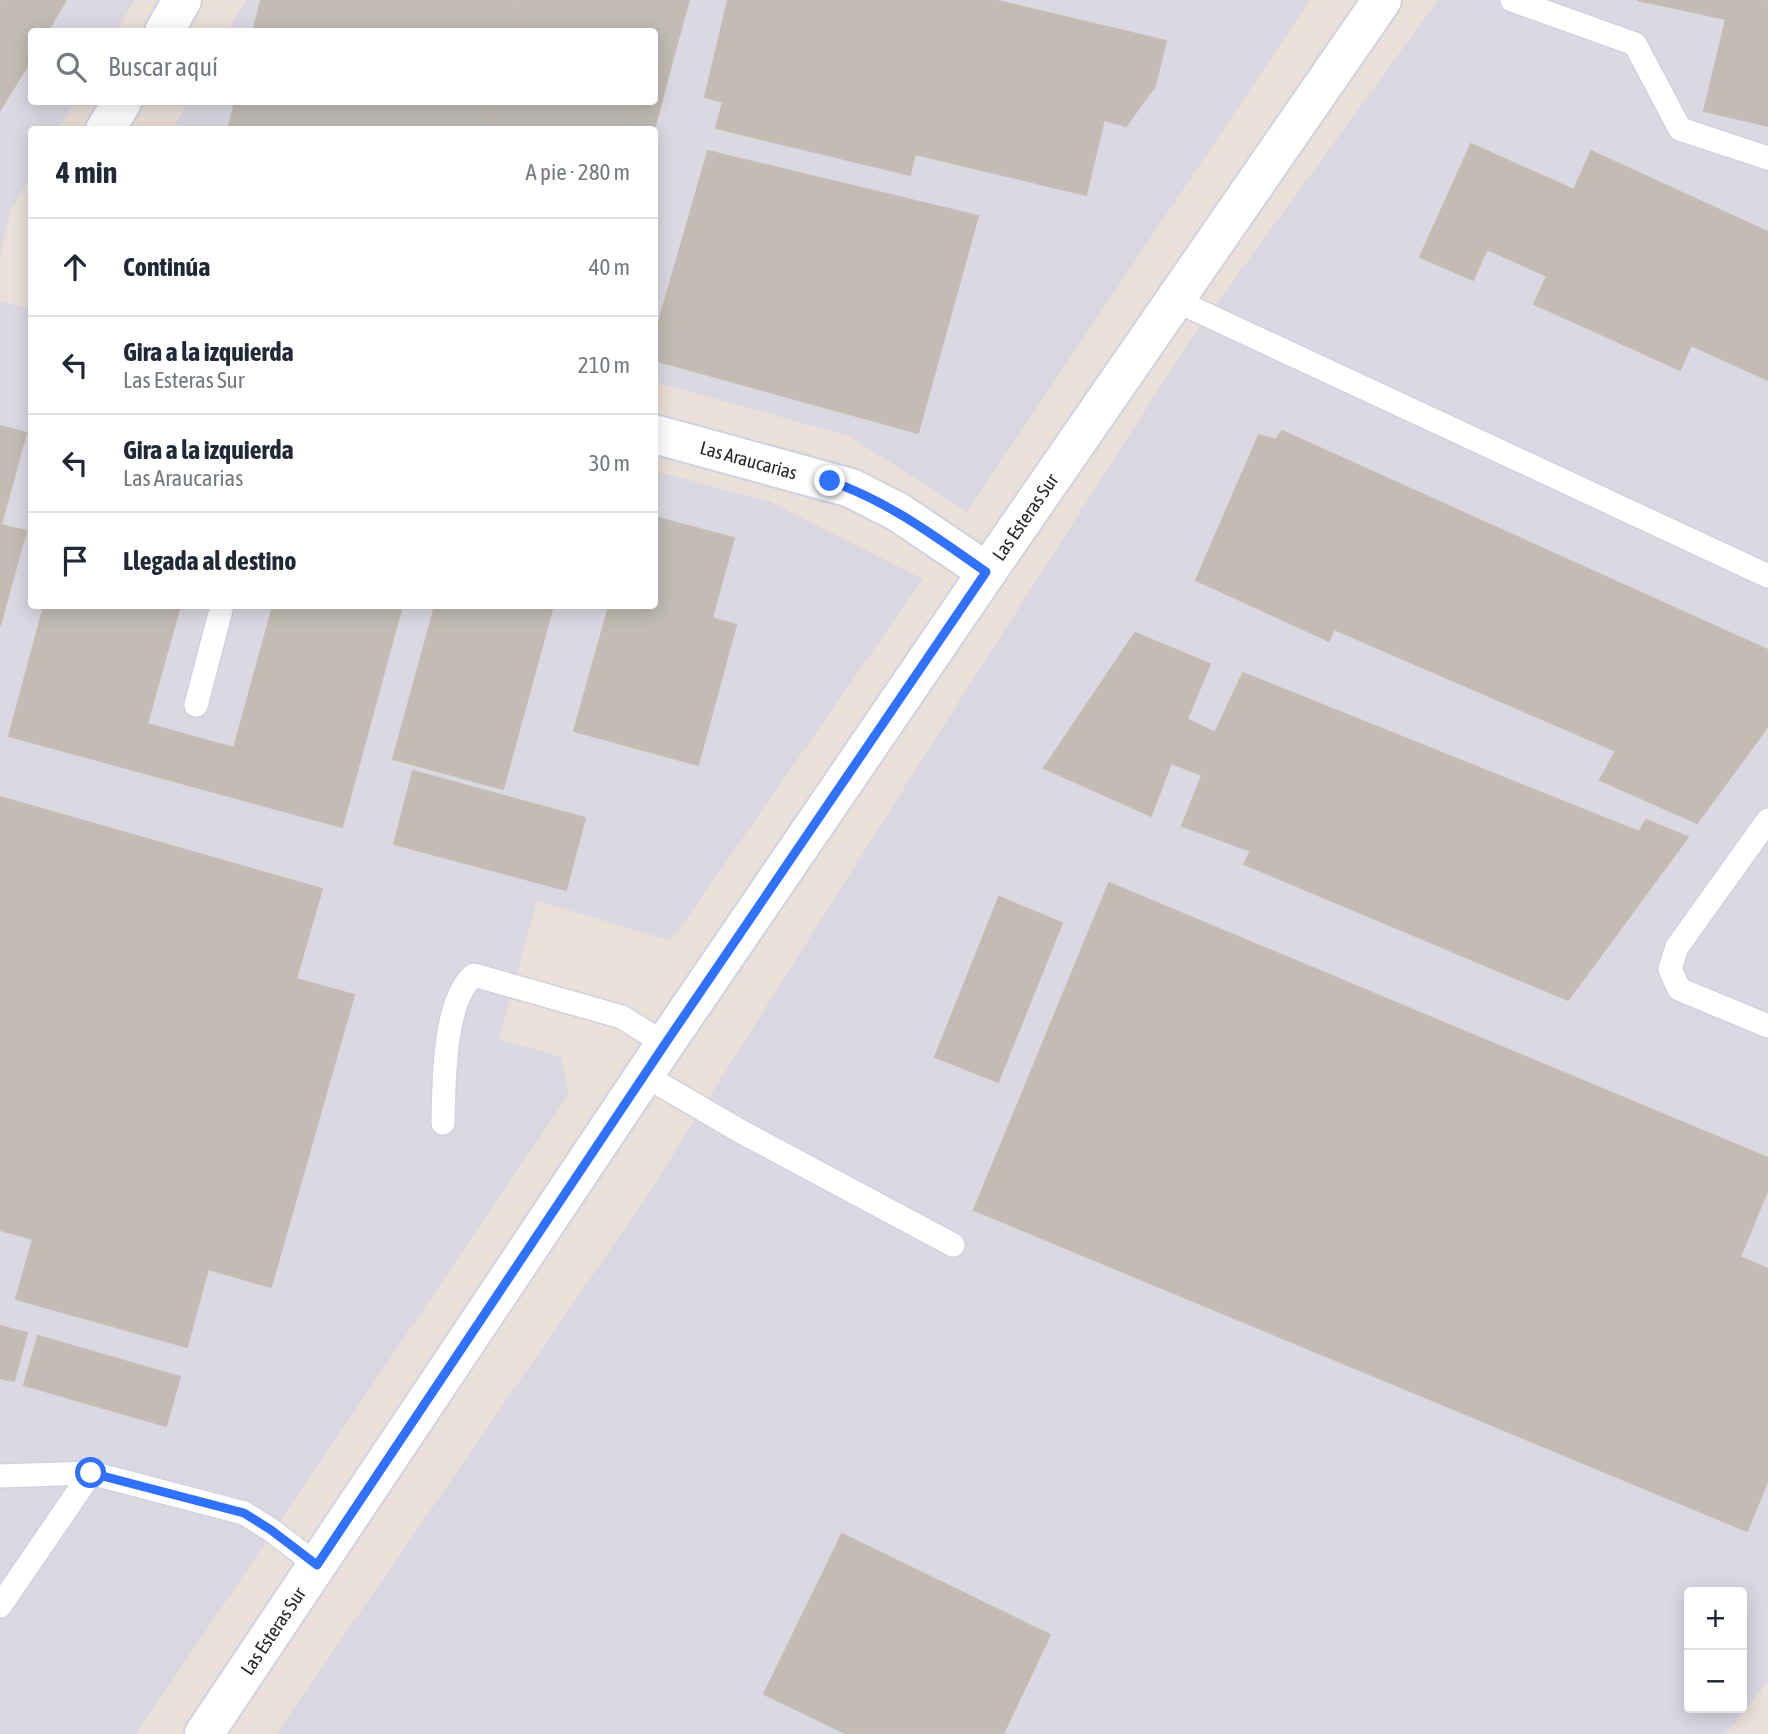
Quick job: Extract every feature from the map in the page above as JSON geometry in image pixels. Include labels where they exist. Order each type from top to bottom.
[{"type":"street","points":[[166,28],[182,0]]},
{"type":"street","name":"Las Esteras Sur","points":[[204,1734],[665,1044],[986,572],[1382,0]]},
{"type":"street","points":[[108,126],[120,105]]},
{"type":"street","name":"Las Araucarias","points":[[658,434],[851,488],[898,512],[986,572]]},
{"type":"lane","points":[[1512,0],[1635,44],[1680,129],[1768,158]]},
{"type":"lane","points":[[1175,300],[1768,576]]},
{"type":"lane","points":[[196,705],[221,609]]},
{"type":"lane","points":[[1768,820],[1677,947],[1670,969],[1679,989],[1768,1026]]},
{"type":"lane","points":[[443,1123],[444,1076],[449,1034],[463,984],[474,975],[622,1017],[665,1044]]},
{"type":"lane","points":[[644,1075],[740,1131],[953,1245]]},
{"type":"lane","points":[[0,1606],[91,1473]]},
{"type":"lane","points":[[0,1476],[91,1473],[244,1513],[317,1565]]},
{"type":"shaded area","points":[[0,0],[135,0],[118,28],[28,28],[28,105],[73,105],[61,126],[28,126],[28,180],[11,210],[0,255]]},
{"type":"shaded area","points":[[246,0],[1310,0],[967,512],[849,436],[658,383],[658,126],[174,126],[186,105],[658,105],[658,28],[230,28]]},
{"type":"shaded area","points":[[1438,0],[1768,0],[1768,1681],[1747,1708],[1747,1587],[1684,1587],[1684,1713],[1743,1713],[1726,1734],[276,1734],[645,1199],[1190,340]]},
{"type":"shaded area","points":[[0,301],[28,308],[28,609],[658,609],[658,472],[771,502],[923,579],[671,941],[537,901],[499,1039],[561,1057],[569,1094],[136,1734],[0,1734]]},
{"type":"building","points":[[0,0],[66,0],[49,28],[28,28],[28,64],[0,110]]},
{"type":"building","points":[[261,0],[520,0],[513,28],[254,28]]},
{"type":"building","points":[[520,0],[689,0],[670,69],[658,66],[658,28],[513,27]]},
{"type":"building","points":[[728,0],[994,0],[1166,41],[1155,86],[1126,126],[1104,120],[1086,195],[915,154],[910,175],[716,128],[723,102],[705,97]]},
{"type":"building","points":[[1637,0],[1768,0],[1768,126],[1704,111],[1726,19]]},
{"type":"building","points":[[658,66],[670,69],[655,126],[487,126],[492,105],[658,105]]},
{"type":"building","points":[[234,105],[492,105],[487,126],[229,126]]},
{"type":"building","points":[[1471,144],[1574,190],[1591,151],[1768,232],[1768,380],[1691,345],[1680,370],[1534,304],[1547,276],[1487,249],[1473,280],[1420,257]]},
{"type":"building","points":[[708,151],[978,216],[918,433],[658,361],[658,325]]},
{"type":"building","points":[[0,426],[26,433],[1,525],[26,531],[0,626]]},
{"type":"building","points":[[1282,431],[1768,650],[1768,726],[1697,823],[1600,780],[1616,751],[1334,629],[1329,641],[1196,580],[1259,435],[1276,440]]},
{"type":"building","points":[[658,518],[734,538],[712,618],[736,625],[698,765],[574,731],[608,609],[658,609]]},
{"type":"building","points":[[43,609],[179,609],[147,724],[234,748],[272,609],[401,609],[342,827],[9,736]]},
{"type":"building","points":[[434,609],[552,609],[503,789],[393,759]]},
{"type":"building","points":[[1135,633],[1210,664],[1187,719],[1215,733],[1243,673],[1639,832],[1646,820],[1688,837],[1568,1000],[1244,864],[1251,851],[1182,826],[1202,775],[1171,763],[1151,816],[1044,768]]},
{"type":"building","points":[[413,771],[585,818],[566,890],[394,844]]},
{"type":"building","points":[[0,797],[322,889],[296,979],[354,995],[271,1287],[208,1269],[187,1347],[16,1299],[33,1239],[0,1230]]},
{"type":"building","points":[[1109,883],[1768,1158],[1768,1189],[1740,1257],[1768,1269],[1768,1480],[1747,1531],[974,1210]]},
{"type":"building","points":[[999,897],[1062,923],[998,1082],[935,1057]]},
{"type":"building","points":[[0,1326],[27,1333],[14,1381],[0,1378]]},
{"type":"building","points":[[38,1336],[180,1377],[166,1426],[24,1385]]},
{"type":"building","points":[[842,1534],[1050,1635],[1003,1734],[847,1734],[764,1694]]},
{"type":"route","points":[[91,1473],[244,1513],[317,1565],[665,1044],[986,572],[898,512],[851,488],[830,481]]}]
